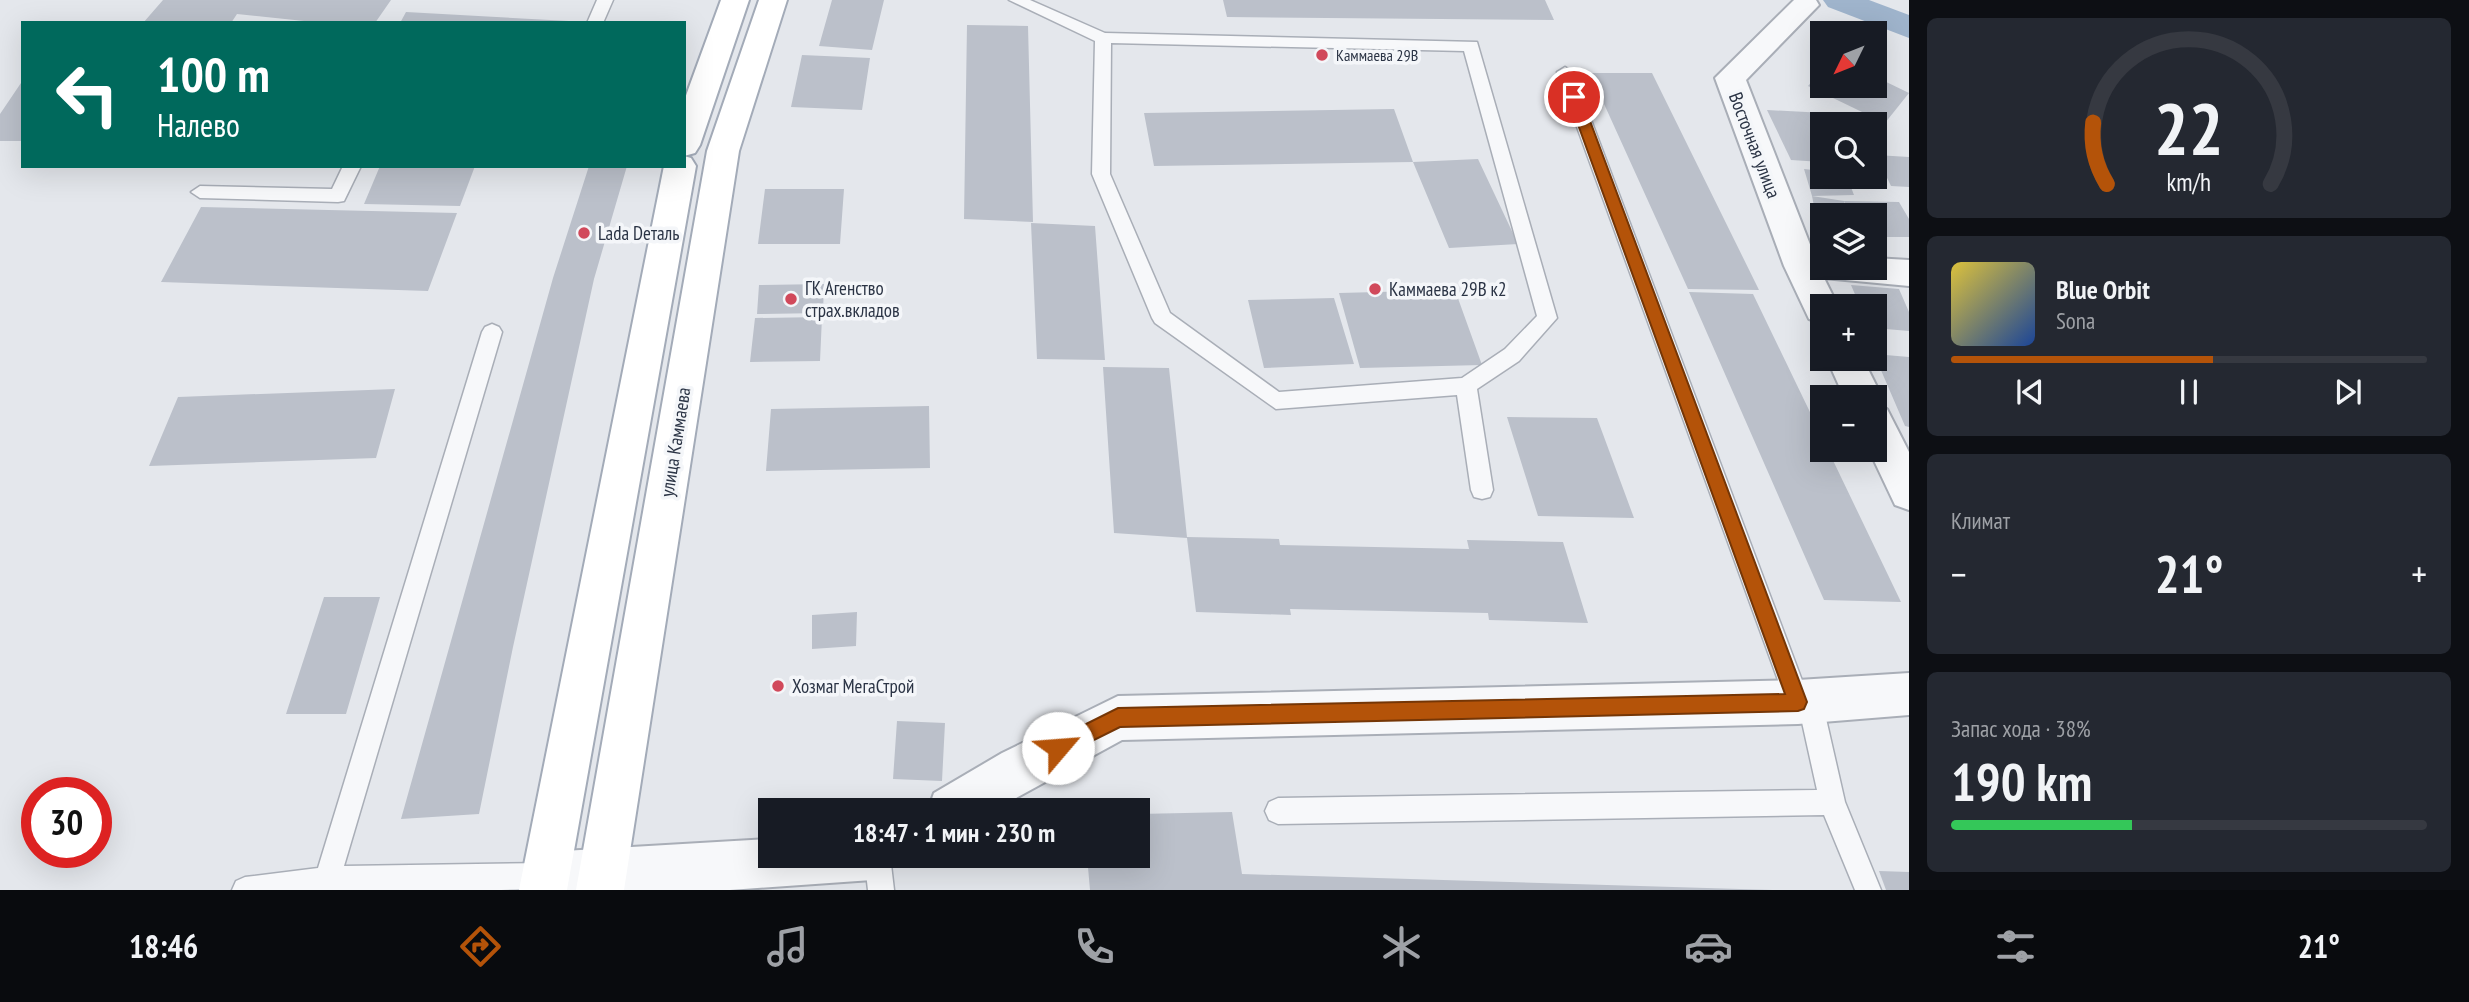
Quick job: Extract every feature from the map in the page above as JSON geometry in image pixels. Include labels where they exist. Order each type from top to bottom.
[{"type":"main road","points":[[686,139],[735,0]]},
{"type":"main road","name":"улица Каммаева","points":[[601,882],[723,151],[773,0]]},
{"type":"main road","points":[[545,883],[680,168]]},
{"type":"street","name":"Восточная улица","points":[[1805,5],[1730,78],[1810,248]]},
{"type":"street","points":[[1887,272],[1909,273]]},
{"type":"street","points":[[1887,447],[1909,493]]},
{"type":"street","points":[[971,798],[1018,769],[1118,718],[1804,702],[1909,694]]},
{"type":"street","points":[[545,883],[601,882],[758,867]]},
{"type":"lane","points":[[596,21],[606,0]]},
{"type":"lane","points":[[1017,0],[1103,38],[1471,46],[1547,318],[1512,355],[1466,386],[1276,401],[1161,318],[1101,173],[1103,38]]},
{"type":"lane","points":[[1565,72],[1804,702],[1832,802],[1868,890]]},
{"type":"lane","points":[[200,192],[338,196],[351,168]]},
{"type":"lane","points":[[327,880],[492,331]]},
{"type":"lane","points":[[1466,386],[1482,490]]},
{"type":"lane","points":[[1278,811],[1832,802]]},
{"type":"lane","points":[[878,868],[881,890]]},
{"type":"lane","points":[[245,890],[327,880],[545,883]]},
{"type":"building","points":[[163,0],[391,0],[376,21],[304,21],[237,14],[232,21],[145,21]]},
{"type":"building","points":[[832,0],[884,0],[872,50],[819,46]]},
{"type":"building","points":[[1223,0],[1545,0],[1554,20],[1227,17]]},
{"type":"building","points":[[406,12],[569,21],[401,21]]},
{"type":"building","points":[[967,25],[1028,26],[1033,222],[964,219]]},
{"type":"building","points":[[802,55],[870,58],[862,110],[791,107]]},
{"type":"building","points":[[1590,73],[1652,73],[1759,290],[1688,289]]},
{"type":"building","points":[[1887,82],[1909,93],[1887,120],[1887,112],[1862,112],[1833,98],[1887,98]]},
{"type":"building","points":[[21,83],[21,141],[0,141],[0,114]]},
{"type":"building","points":[[1394,109],[1413,162],[1154,166],[1144,113]]},
{"type":"building","points":[[1767,110],[1810,112],[1810,161],[1791,160]]},
{"type":"building","points":[[1887,156],[1909,157],[1909,187],[1891,186],[1887,178]]},
{"type":"building","points":[[1478,159],[1518,244],[1449,248],[1413,162]]},
{"type":"building","points":[[379,168],[474,168],[460,206],[364,204]]},
{"type":"building","points":[[588,168],[626,168],[594,279],[479,814],[401,819],[553,278]]},
{"type":"building","points":[[1804,169],[1810,170],[1810,189],[1852,189],[1854,195],[1812,196]]},
{"type":"building","points":[[765,189],[844,189],[840,244],[758,244]]},
{"type":"building","points":[[1812,196],[1845,203],[1813,203]]},
{"type":"building","points":[[1844,201],[1899,202],[1909,219],[1909,237],[1887,237],[1887,203]]},
{"type":"building","points":[[201,207],[457,213],[428,291],[161,282]]},
{"type":"building","points":[[1031,223],[1095,226],[1105,360],[1037,359]]},
{"type":"building","name":"ГК Агенство страх.вкладов","points":[[824,284],[823,313],[757,314],[759,285]]},
{"type":"building","points":[[1851,285],[1899,289],[1909,312],[1909,331],[1887,329],[1887,294],[1855,294]]},
{"type":"building","points":[[1455,290],[1482,365],[1360,368],[1339,293]]},
{"type":"building","points":[[1689,292],[1753,294],[1810,412],[1810,462],[1834,462],[1901,602],[1824,600]]},
{"type":"building","points":[[1334,298],[1354,364],[1264,368],[1248,300]]},
{"type":"building","points":[[822,317],[820,361],[750,362],[755,318]]},
{"type":"building","points":[[1887,355],[1909,357],[1909,427],[1905,426],[1881,371],[1887,371]]},
{"type":"building","points":[[1103,367],[1169,368],[1187,537],[1279,539],[1280,545],[1469,549],[1467,540],[1563,542],[1588,623],[1489,620],[1488,613],[1290,609],[1291,615],[1196,612],[1187,538],[1114,533]]},
{"type":"building","points":[[395,389],[376,458],[149,466],[178,397]]},
{"type":"building","points":[[929,406],[930,468],[766,471],[771,409]]},
{"type":"building","points":[[1507,417],[1597,418],[1634,518],[1538,516]]},
{"type":"building","points":[[324,597],[380,597],[346,714],[286,714]]},
{"type":"building","points":[[857,612],[856,646],[812,649],[812,615]]},
{"type":"building","points":[[897,721],[945,723],[942,781],[893,779]]},
{"type":"building","points":[[1232,812],[1242,874],[1773,890],[1090,890],[1088,868],[1150,868],[1150,814]]},
{"type":"building","points":[[1879,871],[1909,872],[1909,890],[1886,890]]},
{"type":"waterway","points":[[1839,0],[1909,27]]},
{"type":"place","name":"Каммаева 29В","points":[[1322,55]]},
{"type":"place","name":"Lada Dеталь","points":[[584,233]]},
{"type":"place","name":"Каммаева 29В к2","points":[[1375,289]]},
{"type":"place","name":"ГК Агенство страх.вкладов","points":[[791,299]]},
{"type":"place","name":"Хозмаг МегаСтрой","points":[[778,686]]},
{"type":"route","points":[[1058,748],[1118,718],[1798,702],[1574,97]]}]
